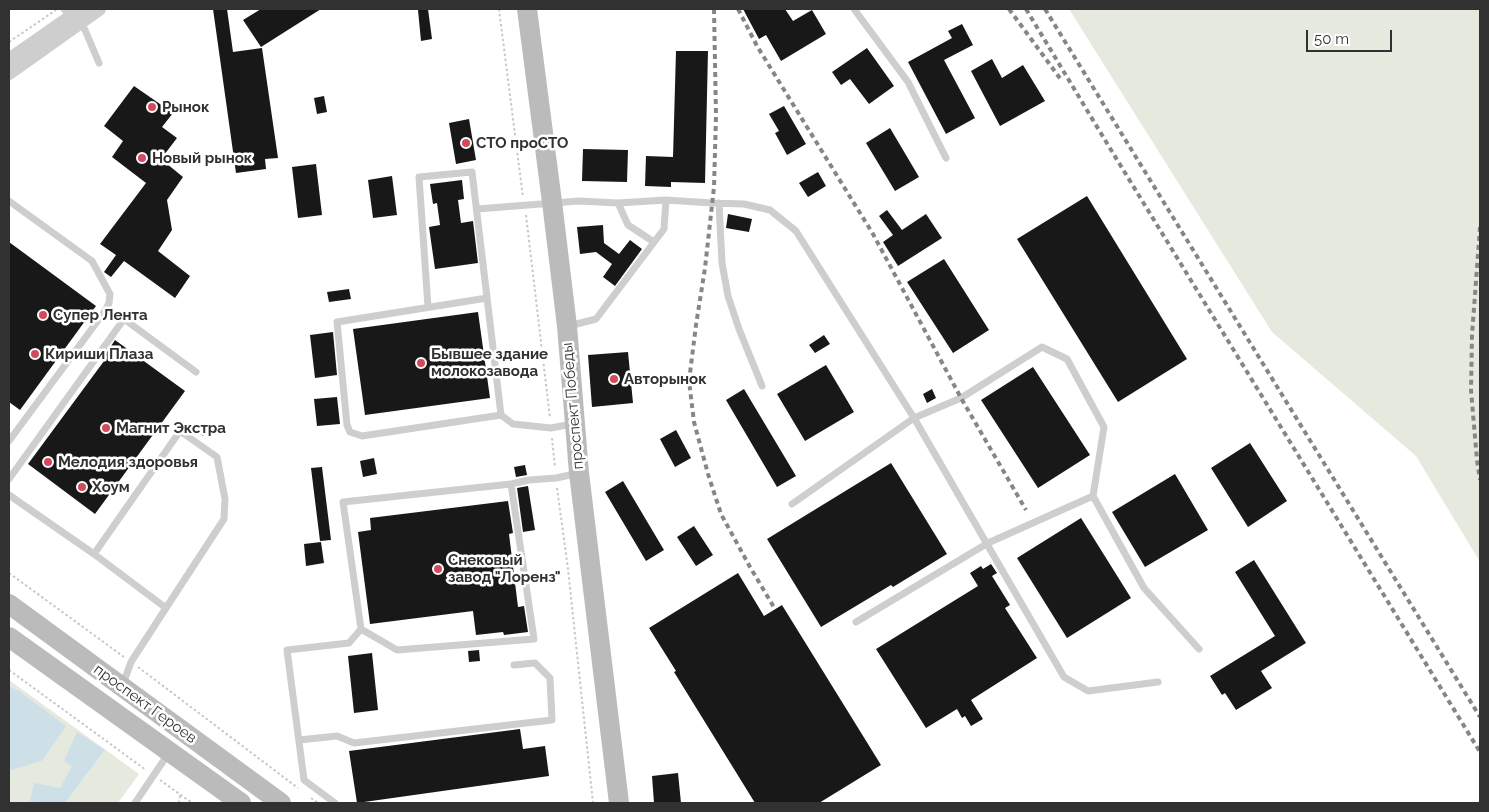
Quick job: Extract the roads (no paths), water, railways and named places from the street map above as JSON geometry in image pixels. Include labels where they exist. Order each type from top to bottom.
[{"type":"main road","name":"проспект Победы","points":[[515,9],[539,204],[568,476],[608,803]]},
{"type":"main road","name":"проспект Победы","points":[[527,9],[539,204],[566,326],[563,426]]},
{"type":"main road","name":"проспект Победы","points":[[568,476],[619,803]]},
{"type":"main road","name":"проспект Героев","points":[[9,604],[282,803]]},
{"type":"main road","name":"проспект Героев","points":[[9,637],[241,803]]},
{"type":"street","points":[[9,60],[74,14],[99,9]]},
{"type":"street","points":[[9,73],[74,14]]},
{"type":"lane","points":[[854,9],[908,82],[946,158]]},
{"type":"lane","points":[[74,14],[85,30],[99,63]]},
{"type":"lane","points":[[428,307],[418,177],[472,172],[501,415]]},
{"type":"lane","points":[[477,209],[579,201],[618,203],[666,200],[744,204],[770,210],[796,231],[914,418],[1064,677],[1088,691],[1158,682]]},
{"type":"lane","points":[[566,326],[596,319],[664,229],[666,200]]},
{"type":"lane","points":[[9,201],[92,261],[110,294],[109,303],[105,311],[9,441]]},
{"type":"lane","points":[[618,203],[628,225],[654,242]]},
{"type":"lane","points":[[719,203],[722,263],[728,296],[762,386]]},
{"type":"lane","points":[[488,298],[337,322],[347,425],[350,432],[362,436],[501,415],[513,424],[563,426]]},
{"type":"lane","points":[[9,479],[124,319],[196,372]]},
{"type":"lane","points":[[792,504],[914,418],[961,398],[1042,347],[1067,359],[1104,426],[1093,496],[1144,588],[1199,649]]},
{"type":"lane","points":[[94,554],[180,431],[217,457],[225,499],[224,519],[131,662],[122,687]]},
{"type":"lane","points":[[335,803],[304,780],[287,650],[349,643],[361,629],[343,502],[568,476]]},
{"type":"lane","points":[[361,629],[397,650],[534,638],[511,484]]},
{"type":"lane","points":[[9,494],[166,608]]},
{"type":"lane","points":[[856,622],[988,543],[1093,496]]},
{"type":"lane","points":[[299,740],[337,736],[354,743],[552,720],[550,678],[535,662],[514,665]]},
{"type":"lane","points":[[135,803],[170,752]]},
{"type":"railway","points":[[714,9],[716,115],[714,187],[689,381],[694,422],[721,514],[775,609]]},
{"type":"railway","points":[[738,9],[757,46],[873,234],[961,398],[1026,510]]},
{"type":"railway","points":[[1009,9],[1062,81]]},
{"type":"railway","points":[[1026,9],[1480,752]]},
{"type":"railway","points":[[1045,9],[1480,717]]},
{"type":"railway","points":[[1480,227],[1472,335],[1471,390],[1480,480]]},
{"type":"place","name":"Рынок","points":[[152,107]]},
{"type":"place","name":"СТО проСТО","points":[[466,143]]},
{"type":"place","name":"Новый рынок","points":[[142,158]]},
{"type":"place","name":"Супер Лента","points":[[43,315]]},
{"type":"place","name":"Кириши Плаза","points":[[35,354]]},
{"type":"place","name":"Бывшее здание молокозавода","points":[[421,363]]},
{"type":"place","name":"Авторынок","points":[[614,379]]},
{"type":"place","name":"Магнит Экстра","points":[[106,428]]},
{"type":"place","name":"Мелодия здоровья","points":[[48,462]]},
{"type":"place","name":"Хоум","points":[[82,487]]},
{"type":"place","name":"Снековый завод \"Лоренз\"","points":[[438,569]]}]
